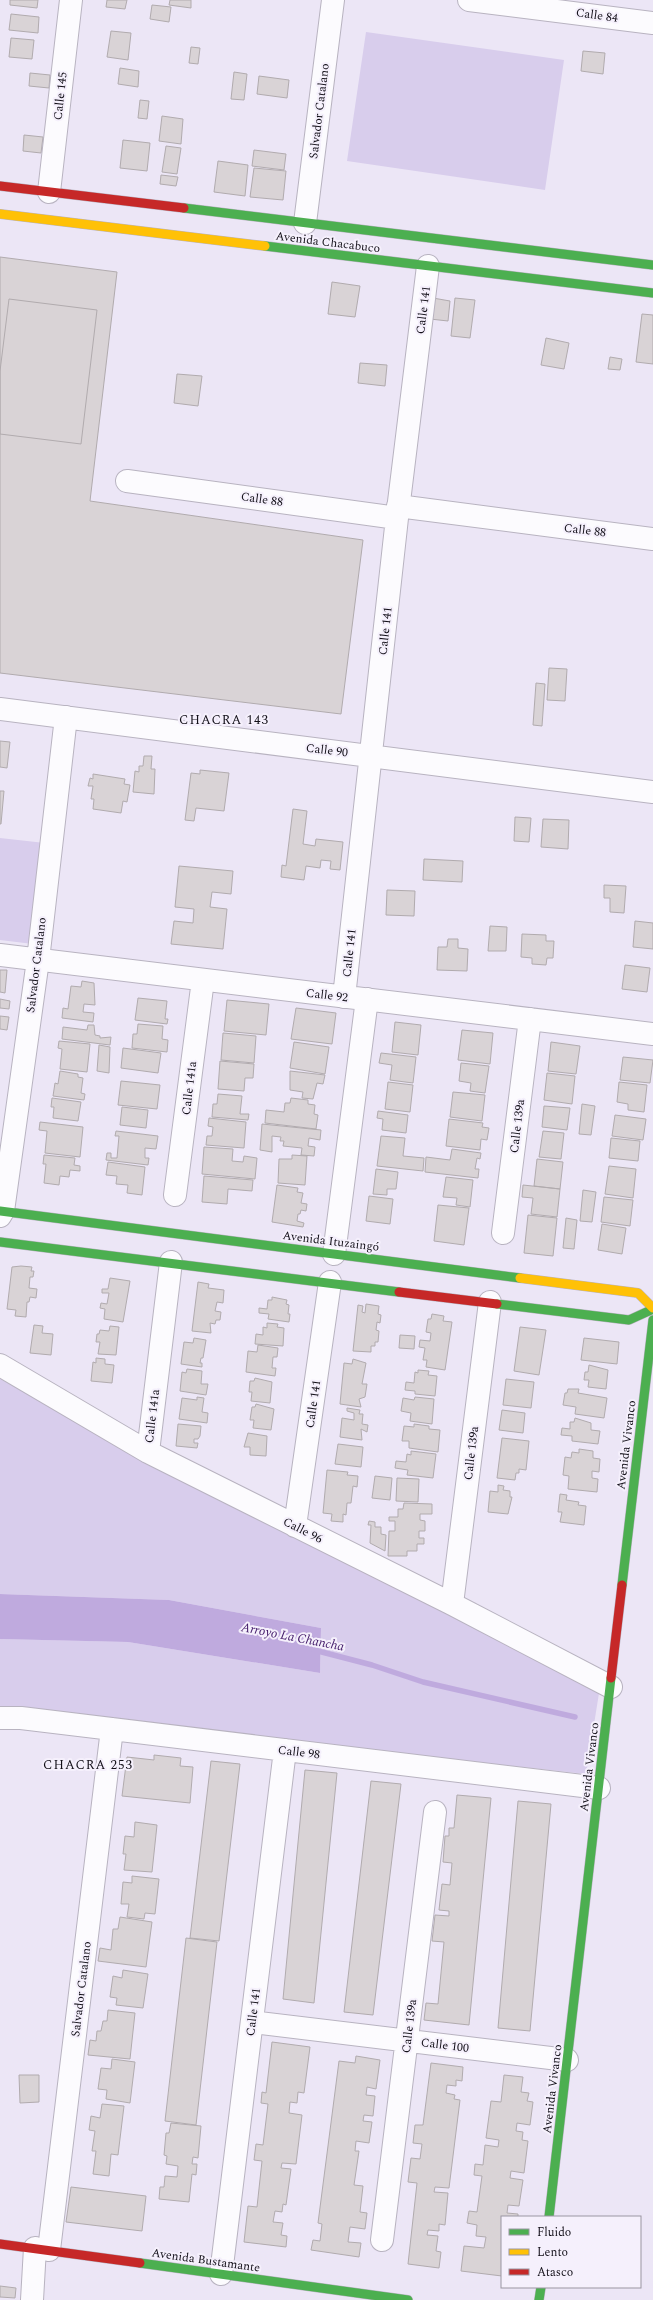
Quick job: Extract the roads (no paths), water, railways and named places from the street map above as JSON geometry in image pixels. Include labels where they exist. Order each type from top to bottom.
[{"type":"main road","name":"Avenida Chacabuco","points":[[0,186],[653,265]]},
{"type":"main road","name":"Avenida Chacabuco","points":[[0,214],[653,293]]},
{"type":"main road","name":"Avenida Ituzaingó","points":[[0,1242],[629,1320],[653,1309],[638,1292],[1,1213]]},
{"type":"main road","name":"Avenida Vivanco","points":[[549,2216],[653,1320]]},
{"type":"main road","name":"Avenida Bustamante","points":[[0,2244],[408,2300]]},
{"type":"main road","points":[[539,2300],[541,2288]]},
{"type":"street","name":"Calle 145","points":[[49,192],[71,0]]},
{"type":"street","name":"Salvador Catalano","points":[[305,223],[332,0]]},
{"type":"street","name":"Calle 84","points":[[469,0],[557,5],[653,23]]},
{"type":"street","name":"Calle 141","points":[[344,997],[398,512],[428,266]]},
{"type":"street","name":"Calle 88","points":[[127,480],[398,512],[653,539]]},
{"type":"street","name":"Calle 90","points":[[0,709],[653,792]]},
{"type":"street","name":"Salvador Catalano","points":[[1,1213],[38,960],[66,717]]},
{"type":"street","name":"Calle 92","points":[[0,955],[653,1034]]},
{"type":"street","name":"Calle 141a","points":[[175,1196],[203,980]]},
{"type":"street","points":[[334,1254],[366,1000]]},
{"type":"street","name":"Calle 139a","points":[[503,1233],[530,1020]]},
{"type":"street","name":"Calle 141a","points":[[148,1452],[171,1262]]},
{"type":"street","name":"Calle 141","points":[[295,1526],[330,1282]]},
{"type":"street","name":"Calle 139a","points":[[452,1604],[490,1302]]},
{"type":"street","name":"Calle 96","points":[[0,1366],[148,1452],[452,1604],[611,1687]]},
{"type":"street","name":"Calle 98","points":[[0,1718],[16,1717],[599,1788]]},
{"type":"street","name":"Salvador Catalano","points":[[32,2300],[42,2249],[112,1729]]},
{"type":"street","name":"Calle 141","points":[[221,2274],[285,1750]]},
{"type":"street","name":"Calle 139a","points":[[382,2240],[435,1812]]},
{"type":"street","name":"Calle 100","points":[[252,2022],[567,2060]]},
{"type":"water","points":[[0,1594],[169,1600],[321,1628],[320,1673],[128,1642],[0,1639]]},
{"type":"waterway","name":"Arroyo La Chancha","points":[[314,1650],[372,1665],[423,1682],[575,1717]]},
{"type":"district","name":"CHACRA 143","points":[[224,719]]},
{"type":"district","name":"CHACRA 253","points":[[88,1764]]}]
